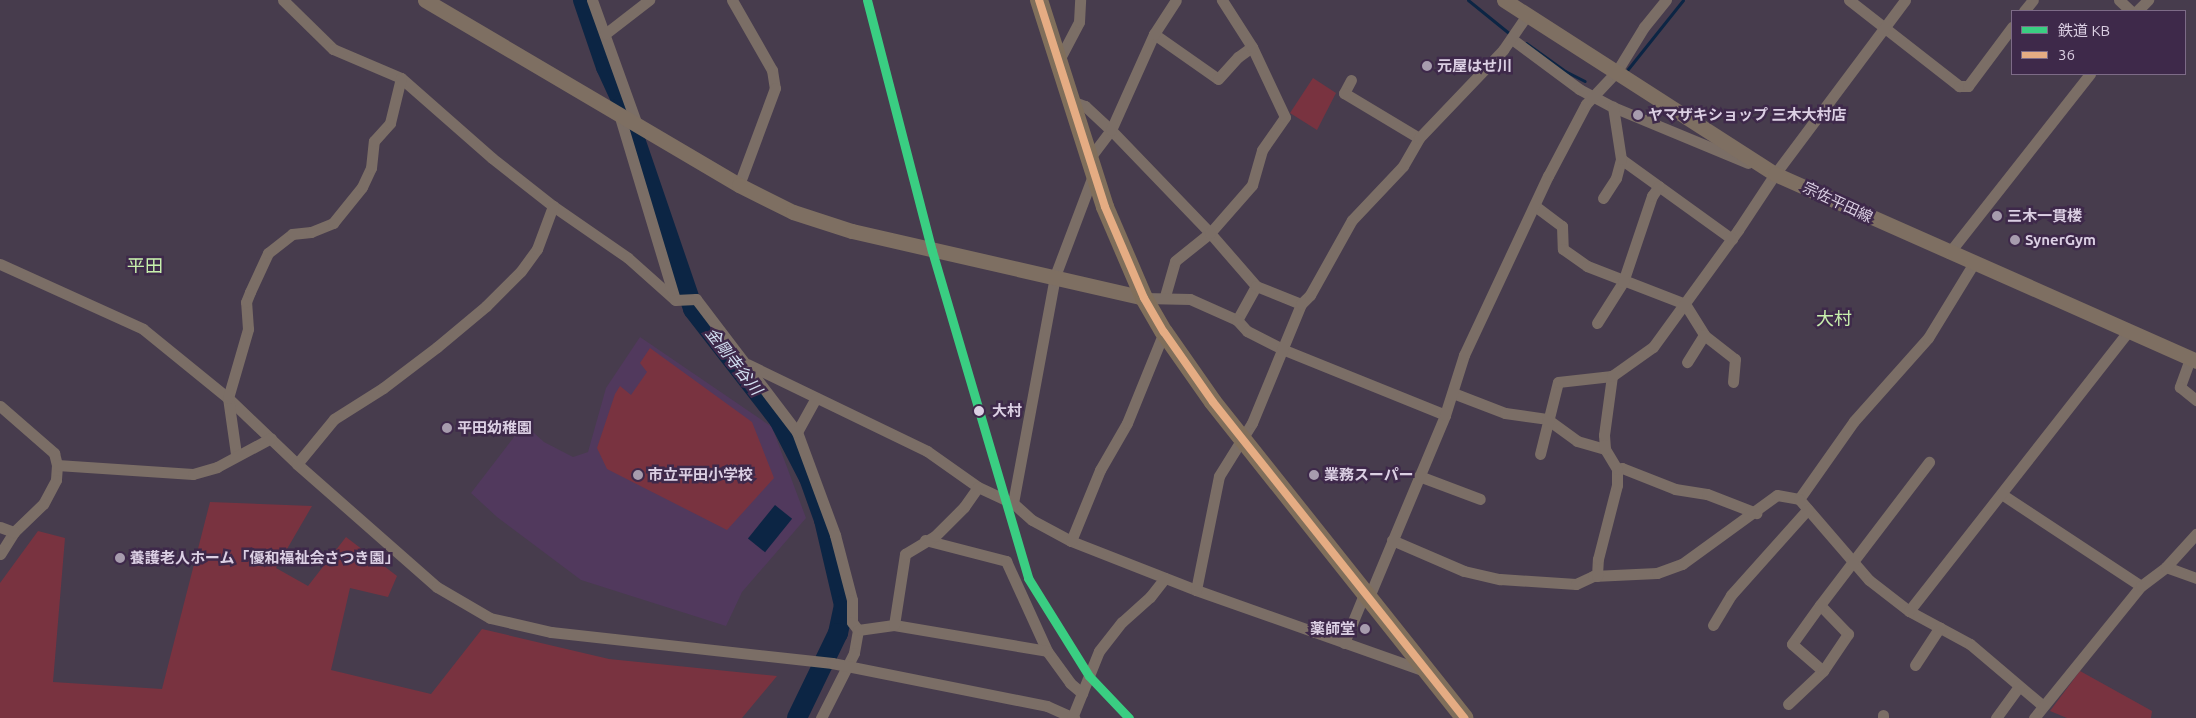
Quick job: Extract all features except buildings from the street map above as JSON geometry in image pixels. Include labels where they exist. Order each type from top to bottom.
[{"type":"main road","points":[[1039,0],[1091,166],[1144,298],[1164,332],[1243,439],[1464,718]]},
{"type":"street","points":[[283,0],[333,49],[401,78],[553,206],[628,258],[675,300],[696,299],[747,364],[797,432],[835,535],[852,600],[852,622],[858,630],[854,653],[820,718]]},
{"type":"street","points":[[425,0],[739,184],[793,212],[852,232],[1055,276],[1144,298],[1165,296],[1190,299],[1237,320],[1247,331],[1282,348],[1445,415]]},
{"type":"street","points":[[592,0],[637,125]]},
{"type":"street","points":[[605,34],[649,0]]},
{"type":"street","points":[[732,0],[772,70],[775,88],[739,184]]},
{"type":"street","points":[[1058,62],[1079,22],[1080,0]]},
{"type":"street","points":[[1013,503],[1055,276],[1091,166],[1111,130],[1154,34],[1176,0]]},
{"type":"street","points":[[1165,296],[1175,261],[1210,233],[1252,184],[1262,150],[1284,117],[1252,47],[1222,0]]},
{"type":"street","name":"宗佐平田線","points":[[1504,0],[1775,174],[2193,360]]},
{"type":"street","points":[[1344,643],[1392,540],[1445,415],[1464,355],[1582,112],[1593,96],[1617,71],[1644,27],[1666,0]]},
{"type":"street","points":[[1849,0],[1959,86],[1968,86],[2011,28]]},
{"type":"street","points":[[1540,454],[1547,419],[1558,382],[1612,376],[1653,347],[1732,239],[1775,174],[1905,0]]},
{"type":"street","points":[[2025,10],[2033,0]]},
{"type":"street","points":[[2119,0],[2130,10]]},
{"type":"street","points":[[2138,10],[2148,0]]},
{"type":"street","points":[[1196,590],[1212,496],[1219,476],[1243,439],[1301,304],[1310,295],[1352,220],[1403,166],[1418,138],[1512,38],[1527,15]]},
{"type":"street","points":[[1154,34],[1218,79],[1238,57],[1252,47]]},
{"type":"street","points":[[1512,38],[1593,96],[1613,107],[1775,174]]},
{"type":"street","points":[[1949,253],[2089,75]]},
{"type":"street","points":[[236,454],[228,398],[248,329],[246,302],[268,252],[292,234],[311,232],[333,222],[362,188],[371,168],[374,141],[390,122],[401,78]]},
{"type":"street","points":[[1351,80],[1344,93],[1418,138]]},
{"type":"street","points":[[1071,101],[1085,106],[1111,130],[1210,233],[1256,286],[1301,304]]},
{"type":"street","points":[[1604,198],[1616,178],[1621,159],[1613,107]]},
{"type":"street","points":[[619,114],[675,300]]},
{"type":"street","points":[[1621,159],[1732,239]]},
{"type":"street","points":[[1597,323],[1623,282],[1652,196],[1658,186]]},
{"type":"street","points":[[297,464],[334,419],[437,347],[503,289],[537,249],[553,206]]},
{"type":"street","points":[[1535,206],[1562,226],[1563,248],[1588,266],[1623,282],[1685,304],[1704,335],[1735,359],[1733,382]]},
{"type":"street","points":[[1799,498],[1854,422],[1928,338],[1974,263]]},
{"type":"street","points":[[0,264],[143,329],[228,398],[297,464],[437,587],[490,618],[552,632],[846,666],[1047,706],[1073,718],[1099,651],[1122,622],[1150,597],[1165,578]]},
{"type":"street","points":[[1237,320],[1256,286]]},
{"type":"street","points":[[1071,541],[1100,470],[1128,423],[1164,332]]},
{"type":"street","points":[[1909,611],[2003,495],[2128,332]]},
{"type":"street","points":[[1687,362],[1704,335]]},
{"type":"street","points":[[2193,360],[2180,387],[2196,400]]},
{"type":"street","points":[[747,364],[926,452],[978,487],[1013,503],[1032,520],[1071,541],[1196,590],[1426,672]]},
{"type":"street","points":[[1597,576],[1598,559],[1617,485],[1617,469],[1605,449],[1612,376]]},
{"type":"street","points":[[1453,393],[1505,412],[1547,419],[1577,441],[1605,449]]},
{"type":"street","points":[[797,432],[816,398]]},
{"type":"street","points":[[0,406],[54,454],[57,464],[56,480],[43,504],[14,532],[0,554]]},
{"type":"street","points":[[57,464],[193,474],[217,467],[236,454],[271,438]]},
{"type":"street","points":[[1823,671],[1792,644],[1853,560],[1929,462]]},
{"type":"street","points":[[1617,469],[1622,468],[1674,489],[1706,494],[1756,512]]},
{"type":"street","points":[[1419,476],[1480,499]]},
{"type":"street","points":[[894,625],[905,554],[924,540],[935,536],[964,507],[978,487]]},
{"type":"street","points":[[1392,540],[1464,571],[1500,579],[1565,585],[1597,576],[1657,573],[1682,564],[1712,540],[1756,512],[1777,495],[1799,498],[1869,580],[1909,611],[1970,644],[2042,705]]},
{"type":"street","points":[[2003,495],[2141,586]]},
{"type":"street","points":[[1714,625],[1731,595],[1808,509]]},
{"type":"street","points":[[0,527],[14,532]]},
{"type":"street","points":[[2034,718],[2042,705],[2141,586],[2166,567],[2196,534]]},
{"type":"street","points":[[924,540],[1006,562],[1047,651],[1070,684],[1082,693]]},
{"type":"street","points":[[2166,567],[2196,578]]},
{"type":"street","points":[[1788,704],[1823,671],[1848,634],[1820,605]]},
{"type":"street","points":[[858,630],[894,625],[1047,651]]},
{"type":"street","points":[[1916,664],[1940,627]]},
{"type":"street","points":[[1996,718],[2019,686]]},
{"type":"shaded area","points":[[1313,78],[1336,93],[1317,130],[1290,113]]},
{"type":"shaded area","name":"市立平田小学校","points":[[640,337],[772,427],[806,518],[742,592],[726,626],[581,580],[497,517],[471,493],[524,424],[544,442],[573,457],[588,452],[606,388]]},
{"type":"shaded area","points":[[650,348],[752,422],[774,478],[727,530],[607,469],[597,448],[615,394],[620,386],[631,395],[647,372],[640,363]]},
{"type":"shaded area","points":[[210,502],[312,506],[276,568],[308,586],[346,537],[397,576],[388,597],[350,588],[331,670],[431,694],[482,629],[609,659],[777,676],[742,718],[0,718],[0,583],[38,531],[65,538],[53,682],[162,689]]},
{"type":"shaded area","points":[[2080,671],[2152,711],[2151,718],[2067,718],[2050,711]]},
{"type":"water","points":[[775,505],[792,519],[765,552],[748,538]]},
{"type":"waterway","name":"金剛寺谷川","points":[[583,0],[606,67],[623,104],[693,309],[779,420],[809,478],[824,520],[844,605],[838,633],[797,718]]},
{"type":"waterway","points":[[1468,0],[1510,34]]},
{"type":"waterway","points":[[1628,69],[1683,0]]},
{"type":"waterway","points":[[1526,43],[1565,71],[1585,81]]},
{"type":"rail line","name":"KB","points":[[867,0],[932,251],[1028,578],[1089,676],[1129,718]]},
{"type":"transit line","name":"36","points":[[1039,0],[1105,207],[1144,298],[1164,332],[1213,402],[1464,718]]},
{"type":"place","name":"元屋はせ川","points":[[1427,66]]},
{"type":"place","name":"ヤマザキショップ 三木大村店","points":[[1638,115]]},
{"type":"place","name":"三木一貫楼","points":[[1997,216]]},
{"type":"place","name":"SynerGym","points":[[2015,240]]},
{"type":"place","name":"大村","points":[[979,411]]},
{"type":"place","name":"平田幼稚園","points":[[447,428]]},
{"type":"place","name":"市立平田小学校","points":[[638,475]]},
{"type":"place","name":"業務スーパー","points":[[1314,475]]},
{"type":"place","name":"養護老人ホーム「優和福祉会さつき園」","points":[[120,558]]},
{"type":"place","name":"薬師堂","points":[[1365,629]]},
{"type":"district","name":"平田","points":[[145,265]]},
{"type":"district","name":"大村","points":[[1834,318]]}]
